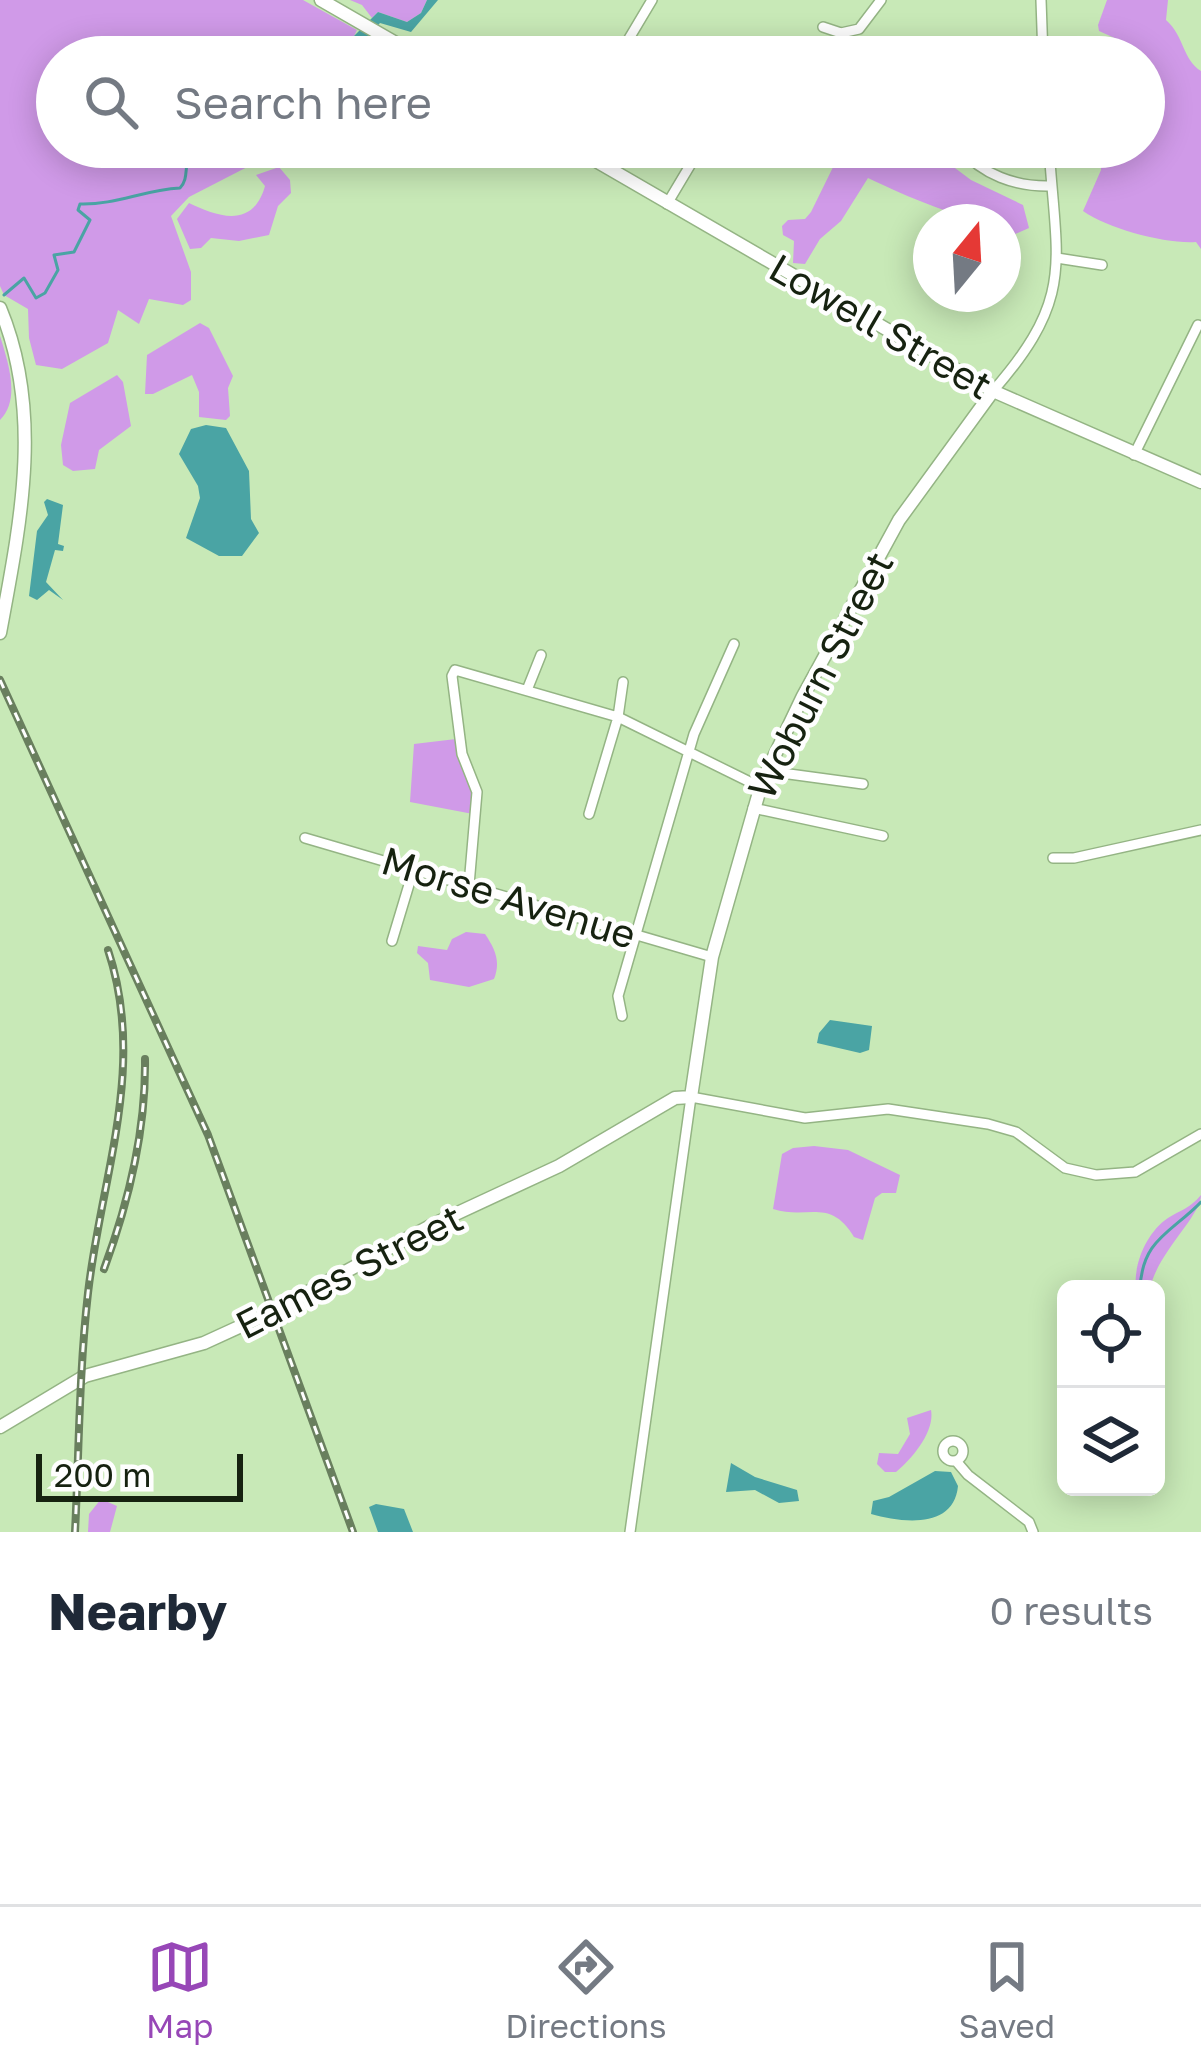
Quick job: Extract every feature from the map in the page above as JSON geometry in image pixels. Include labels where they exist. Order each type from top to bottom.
[{"type":"main road","points":[[321,0],[385,36]]},
{"type":"main road","name":"Lowell Street","points":[[607,168],[993,391],[1201,482]]},
{"type":"main road","points":[[0,308],[19,370],[25,426],[24,491],[0,633]]},
{"type":"main road","name":"Woburn Street","points":[[691,1097],[712,957],[760,787],[894,528],[993,391]]},
{"type":"main road","name":"Eames Street","points":[[0,1427],[86,1376],[204,1343],[265,1315],[434,1223],[559,1166],[675,1098],[691,1097]]},
{"type":"street","points":[[630,36],[652,0]]},
{"type":"street","points":[[823,27],[844,33],[863,27],[880,0]]},
{"type":"street","points":[[1042,0],[1043,36]]},
{"type":"street","points":[[667,204],[688,168]]},
{"type":"street","points":[[986,168],[1014,184],[1051,186]]},
{"type":"street","name":"Woburn Street","points":[[993,391],[1040,328],[1055,290],[1050,168]]},
{"type":"street","points":[[1057,258],[1102,266]]},
{"type":"street","points":[[1134,454],[1198,325]]},
{"type":"street","points":[[622,1016],[618,999],[689,751],[701,713],[734,644]]},
{"type":"street","points":[[527,690],[542,655]]},
{"type":"street","points":[[469,885],[477,796],[461,754],[452,676],[456,670],[618,717],[760,787]]},
{"type":"street","points":[[589,814],[618,717],[623,682]]},
{"type":"street","points":[[767,771],[863,784]]},
{"type":"street","points":[[753,808],[883,836]]},
{"type":"street","points":[[1053,858],[1074,858],[1201,830]]},
{"type":"street","name":"Morse Avenue","points":[[305,838],[712,957]]},
{"type":"street","points":[[392,940],[414,868]]},
{"type":"street","points":[[691,1097],[805,1118],[888,1109],[988,1124],[1016,1132],[1065,1168],[1103,1176],[1148,1166],[1201,1134]]},
{"type":"street","name":"Woburn Street","points":[[630,1532],[691,1097]]},
{"type":"street","points":[[956,1461],[1024,1517],[1033,1532]]},
{"type":"shaded area","points":[[0,0],[303,0],[357,30],[354,36],[36,36],[36,168],[245,168],[189,197],[171,216],[191,272],[191,300],[183,305],[149,299],[139,324],[118,310],[108,343],[62,369],[36,365],[28,309],[4,295],[0,286]]},
{"type":"shaded area","points":[[350,0],[427,0],[421,13],[407,22],[378,12],[372,18],[362,5]]},
{"type":"shaded area","points":[[1107,0],[1168,0],[1166,20],[1201,71],[1201,249],[1196,242],[1169,241],[1122,229],[1083,211],[1101,168],[1165,168],[1165,36],[1110,36],[1099,31]]},
{"type":"shaded area","points":[[280,168],[290,180],[291,193],[278,206],[269,235],[239,241],[211,238],[201,248],[190,249],[177,219],[189,203],[223,215],[243,214],[252,209],[265,186],[256,175]]},
{"type":"shaded area","points":[[833,168],[955,168],[1021,204],[928,204],[868,178],[841,221],[820,239],[805,264],[793,263],[794,241],[783,235],[782,226],[788,220],[805,219]]},
{"type":"shaded area","points":[[1021,204],[1023,205],[1029,228],[1021,232]]},
{"type":"shaded area","points":[[200,323],[209,328],[233,376],[226,420],[199,417],[199,392],[192,375],[145,394],[147,355]]},
{"type":"shaded area","points":[[0,336],[11,391],[0,420]]},
{"type":"shaded area","points":[[117,375],[123,382],[131,426],[99,450],[95,469],[73,471],[63,465],[61,445],[70,403]]},
{"type":"shaded area","points":[[456,739],[472,784],[473,814],[410,802],[414,744]]},
{"type":"shaded area","points":[[466,932],[485,934],[489,940],[497,961],[494,979],[469,987],[430,980],[428,963],[417,953],[418,946],[447,950],[452,939]]},
{"type":"shaded area","points":[[814,1146],[848,1150],[900,1175],[896,1193],[875,1198],[863,1240],[827,1213],[773,1209],[782,1154]]},
{"type":"shaded area","points":[[1201,1195],[1153,1280],[1136,1280],[1139,1259],[1154,1231]]},
{"type":"shaded area","points":[[931,1410],[930,1427],[916,1452],[896,1472],[885,1472],[877,1464],[879,1453],[898,1454],[910,1434],[907,1418]]},
{"type":"shaded area","points":[[101,1499],[117,1506],[110,1532],[88,1532],[89,1514]]},
{"type":"water","points":[[427,0],[438,0],[411,32],[380,23],[369,36],[354,36],[378,12],[407,22],[421,13]]},
{"type":"water","points":[[226,428],[249,471],[251,519],[259,533],[242,556],[219,556],[186,538],[200,498],[179,454],[191,429]]},
{"type":"water","points":[[47,499],[63,505],[58,544],[64,546],[63,551],[55,550],[46,582],[63,600],[49,590],[37,600],[29,596],[37,531],[48,515]]},
{"type":"water","points":[[830,1020],[872,1026],[869,1050],[860,1053],[817,1043]]},
{"type":"water","points":[[731,1463],[755,1477],[797,1490],[799,1501],[779,1503],[755,1490],[726,1492]]},
{"type":"water","points":[[935,1471],[951,1472],[958,1486],[947,1510],[912,1520],[871,1514],[873,1501]]},
{"type":"water","points":[[369,1507],[404,1509],[413,1532],[378,1532]]},
{"type":"waterway","points":[[4,295],[24,278],[36,298],[45,293],[58,270],[54,255],[74,252],[90,220],[78,210],[80,204],[180,188],[186,168]]},
{"type":"waterway","points":[[1141,1280],[1152,1248],[1201,1202]]},
{"type":"railway","points":[[0,680],[208,1135],[353,1532]]},
{"type":"railway","points":[[75,1532],[88,1293],[122,1079],[119,994],[108,950]]},
{"type":"railway","points":[[104,1269],[134,1166],[145,1059]]}]
